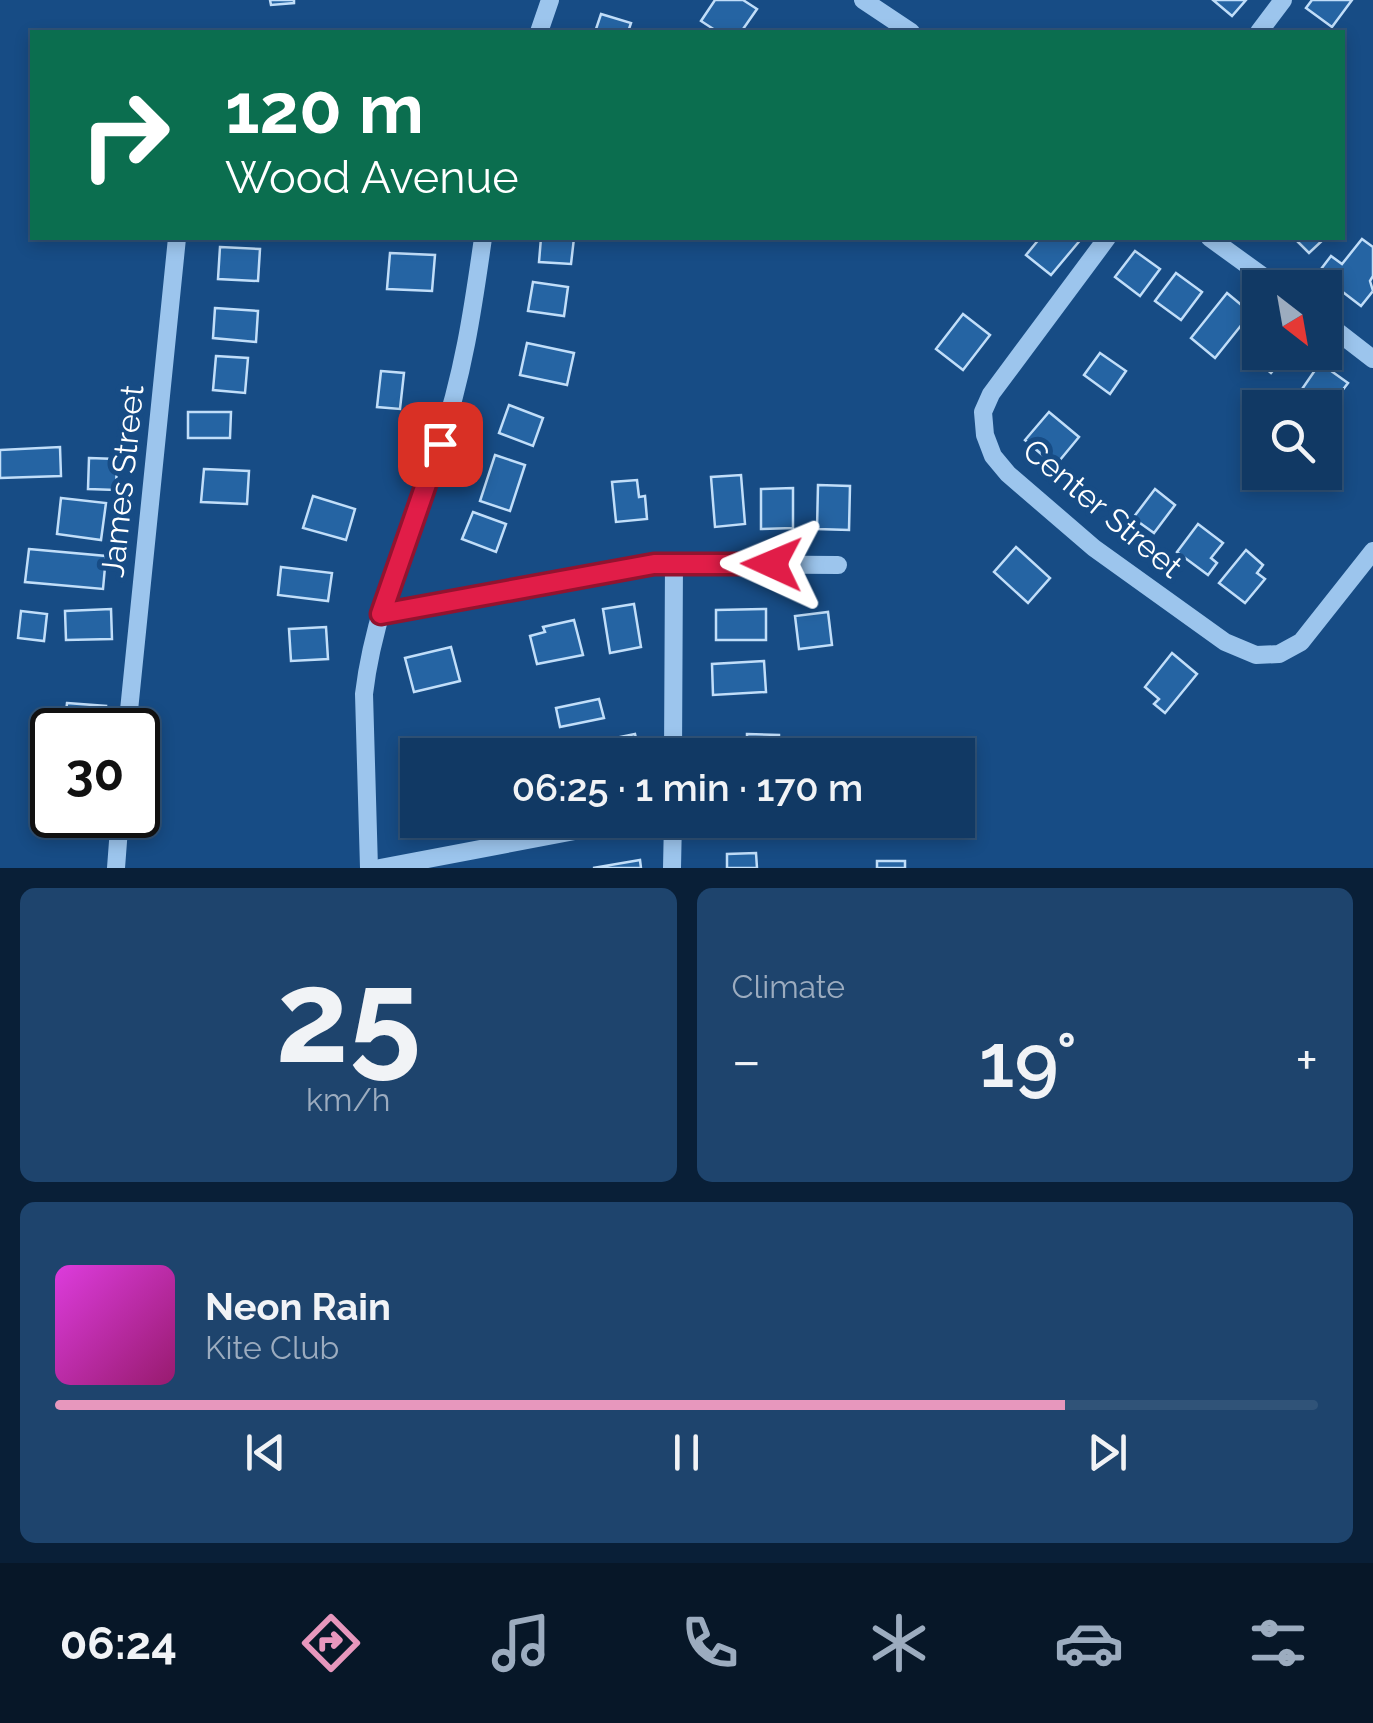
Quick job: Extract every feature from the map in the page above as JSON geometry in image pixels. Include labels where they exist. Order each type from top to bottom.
[{"type":"street","points":[[541,30],[550,0]]},
{"type":"street","points":[[863,0],[908,30]]},
{"type":"street","points":[[1260,30],[1283,0]]},
{"type":"street","name":"James Street","points":[[129,708],[177,240]]},
{"type":"street","points":[[369,868],[364,694],[367,666],[457,388],[476,299],[483,240]]},
{"type":"street","name":"Center Street","points":[[1106,240],[991,394],[983,412],[993,456],[1008,474],[1094,548],[1225,642],[1256,655],[1279,654],[1301,642],[1373,551]]},
{"type":"street","points":[[1213,240],[1254,270]]},
{"type":"street","points":[[1342,335],[1373,358]]},
{"type":"street","points":[[381,614],[674,562],[838,565]]},
{"type":"street","points":[[673,738],[674,562]]},
{"type":"street","points":[[116,868],[118,838]]},
{"type":"street","points":[[380,868],[538,838]]},
{"type":"street","points":[[672,868],[673,838]]},
{"type":"building","points":[[270,0],[294,0],[294,3],[271,5]]},
{"type":"building","points":[[715,0],[743,0],[757,9],[742,30],[715,30],[701,21]]},
{"type":"building","points":[[1213,0],[1246,0],[1232,16]]},
{"type":"building","points":[[1312,0],[1352,0],[1332,27],[1306,8]]},
{"type":"building","points":[[601,14],[631,23],[629,30],[596,30]]},
{"type":"building","points":[[1362,239],[1373,247],[1373,291],[1361,306],[1342,291],[1342,270],[1320,270],[1331,256],[1342,264]]},
{"type":"building","points":[[541,240],[574,240],[571,264],[539,262]]},
{"type":"building","points":[[1038,240],[1080,240],[1051,275],[1026,255]]},
{"type":"building","points":[[1296,240],[1323,240],[1309,253]]},
{"type":"building","points":[[220,247],[260,249],[258,281],[218,279]]},
{"type":"building","points":[[1135,251],[1160,269],[1140,296],[1115,277]]},
{"type":"building","points":[[390,253],[435,255],[432,291],[387,289]]},
{"type":"building","points":[[1176,273],[1202,292],[1181,320],[1155,301]]},
{"type":"building","points":[[533,282],[568,287],[564,316],[528,311]]},
{"type":"building","points":[[1227,293],[1242,306],[1242,324],[1215,358],[1191,338]]},
{"type":"building","points":[[215,308],[258,311],[256,342],[213,338]]},
{"type":"building","points":[[963,314],[990,335],[963,370],[936,349]]},
{"type":"building","points":[[527,343],[574,353],[567,385],[520,375]]},
{"type":"building","points":[[1100,353],[1126,371],[1110,394],[1084,375]]},
{"type":"building","points":[[216,356],[248,358],[245,393],[213,390]]},
{"type":"building","points":[[1315,370],[1330,370],[1348,383],[1342,391],[1301,390]]},
{"type":"building","points":[[381,371],[404,373],[400,409],[377,407]]},
{"type":"building","points":[[509,405],[543,418],[533,446],[499,433]]},
{"type":"building","points":[[188,412],[231,412],[230,438],[188,438]]},
{"type":"building","points":[[1049,412],[1079,437],[1055,466],[1025,440]]},
{"type":"building","points":[[60,447],[61,476],[0,478],[0,450]]},
{"type":"building","points":[[495,455],[525,465],[510,511],[480,501]]},
{"type":"building","points":[[89,458],[117,459],[116,490],[88,489]]},
{"type":"building","points":[[204,469],[249,471],[247,504],[201,502]]},
{"type":"building","points":[[741,475],[745,524],[715,527],[711,477]]},
{"type":"building","points":[[637,480],[639,497],[645,496],[647,519],[616,522],[612,482]]},
{"type":"building","points":[[818,485],[850,486],[849,530],[817,529]]},
{"type":"building","points":[[793,488],[793,528],[761,529],[761,489]]},
{"type":"building","points":[[1155,489],[1175,505],[1154,533],[1133,518]]},
{"type":"building","points":[[313,496],[355,509],[346,540],[303,528]]},
{"type":"building","points":[[61,498],[106,503],[101,540],[57,534]]},
{"type":"building","points":[[473,512],[506,524],[496,552],[462,539]]},
{"type":"building","points":[[1198,524],[1223,543],[1211,558],[1217,563],[1208,575],[1177,552]]},
{"type":"building","points":[[1016,547],[1050,578],[1028,603],[994,572]]},
{"type":"building","points":[[29,549],[106,556],[103,589],[25,582]]},
{"type":"building","points":[[1246,550],[1263,565],[1257,573],[1265,579],[1245,603],[1219,583]]},
{"type":"building","points":[[281,567],[332,573],[328,601],[278,595]]},
{"type":"building","points":[[634,604],[641,647],[610,653],[603,609]]},
{"type":"building","points":[[111,609],[112,639],[66,640],[65,611]]},
{"type":"building","points":[[766,609],[766,640],[716,640],[716,610]]},
{"type":"building","points":[[21,611],[47,614],[44,641],[18,638]]},
{"type":"building","points":[[828,612],[832,645],[799,649],[795,616]]},
{"type":"building","points":[[574,620],[583,655],[537,664],[530,636],[545,632],[543,627]]},
{"type":"building","points":[[326,627],[328,659],[291,661],[289,629]]},
{"type":"building","points":[[451,647],[460,681],[414,692],[405,658]]},
{"type":"building","points":[[1172,653],[1197,674],[1165,713],[1154,704],[1159,699],[1145,687]]},
{"type":"building","points":[[764,661],[766,692],[713,695],[712,664]]},
{"type":"building","points":[[599,699],[604,718],[560,727],[556,708]]},
{"type":"building","points":[[67,703],[106,706],[106,708],[66,708]]},
{"type":"building","points":[[747,734],[779,735],[779,738],[747,738]]},
{"type":"building","points":[[756,853],[757,868],[727,868],[727,854]]},
{"type":"building","points":[[640,860],[641,868],[593,868]]},
{"type":"building","points":[[877,861],[905,861],[905,868],[877,868]]},
{"type":"route","points":[[440,444],[381,614],[654,564],[772,564]]}]
